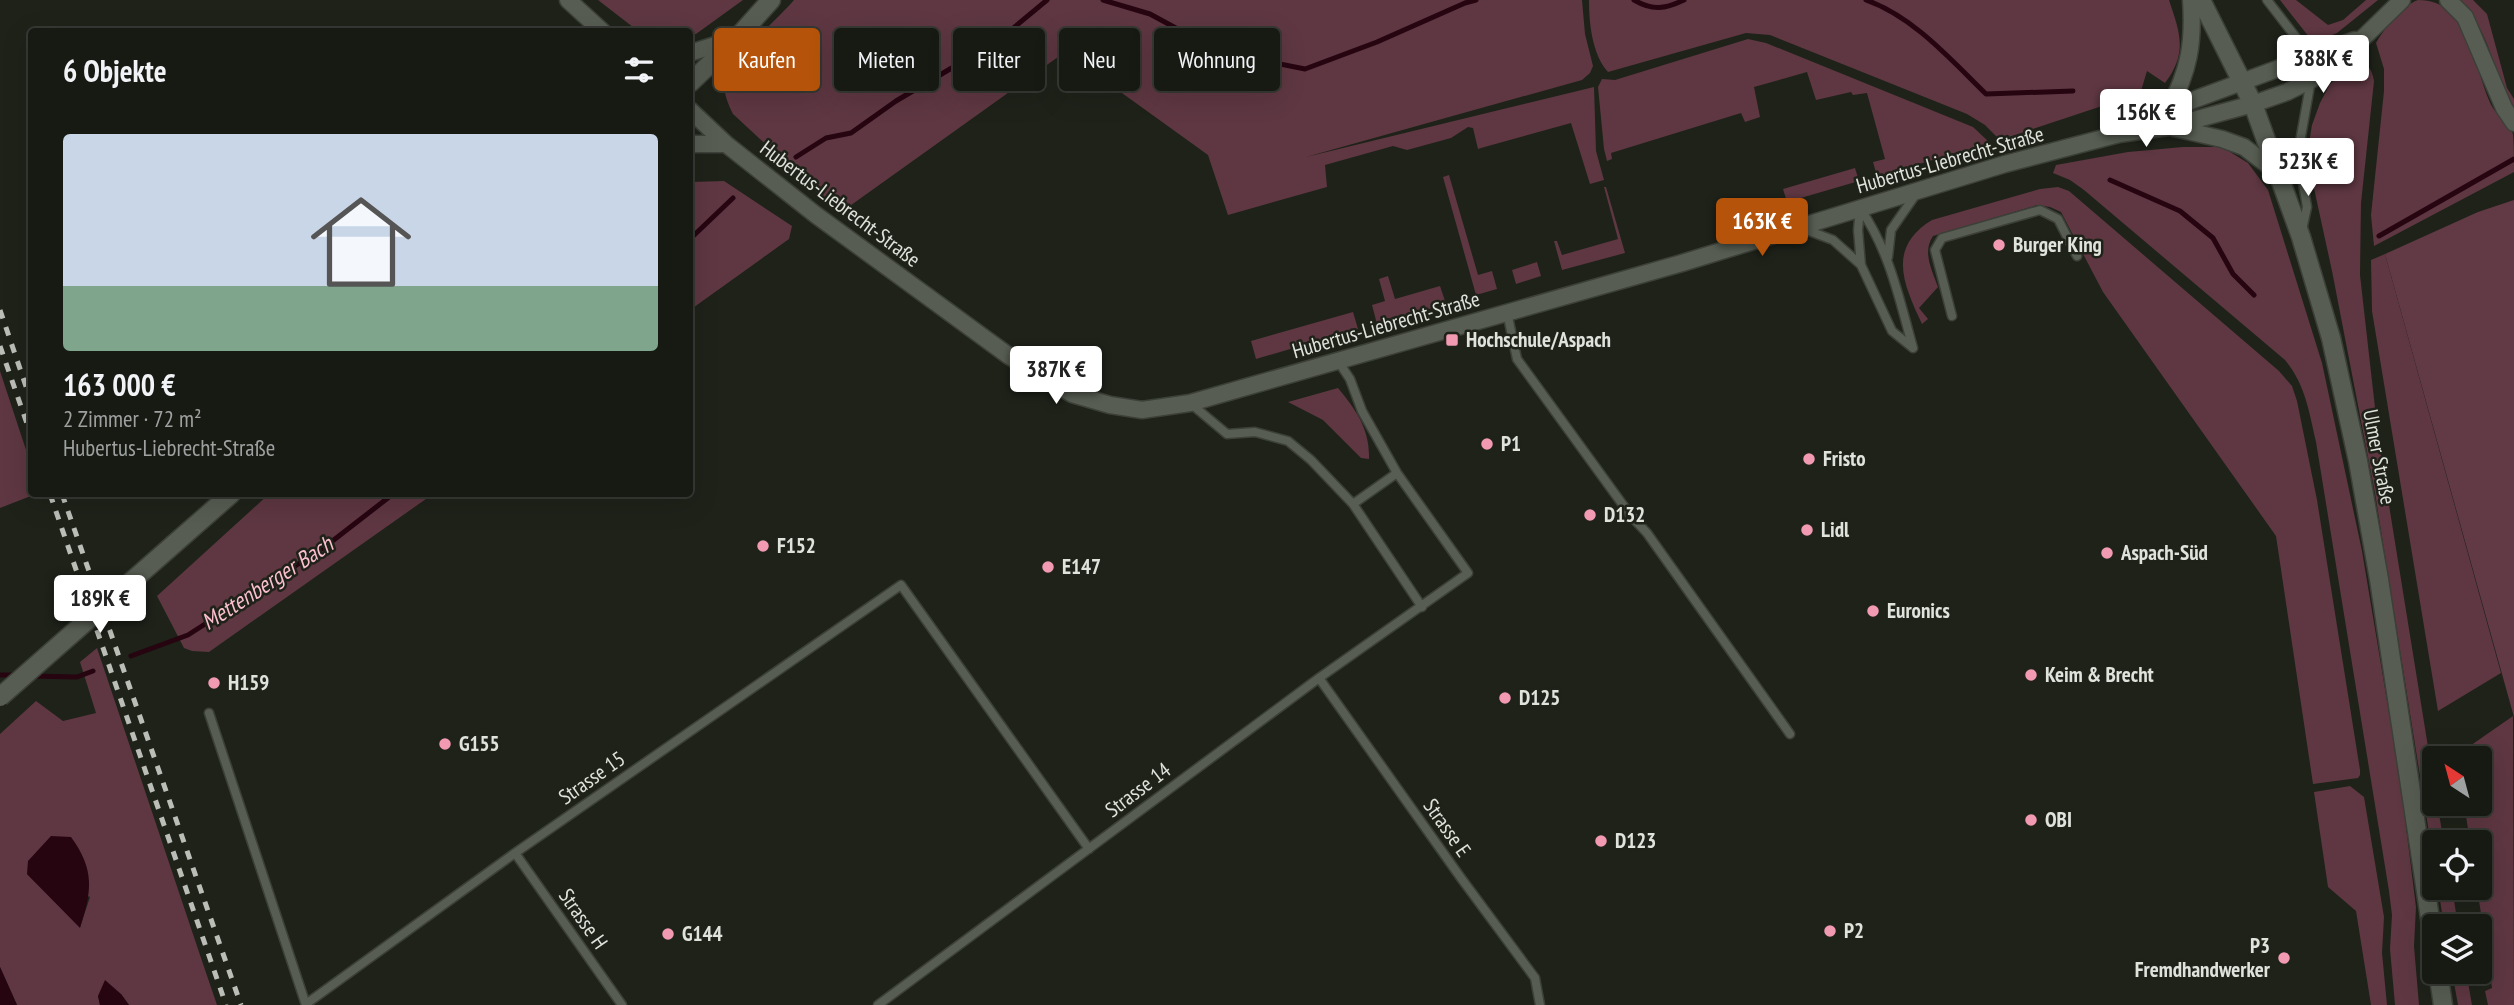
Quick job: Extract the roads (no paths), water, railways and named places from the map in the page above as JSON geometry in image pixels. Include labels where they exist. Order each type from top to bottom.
[{"type":"main road","points":[[746,28],[771,0]]},
{"type":"main road","name":"Ulmer Straße","points":[[2201,0],[2253,104],[2301,237],[2331,338],[2358,461],[2379,579],[2429,914]]},
{"type":"main road","points":[[693,80],[714,60]]},
{"type":"main road","points":[[0,697],[228,497]]},
{"type":"main road","points":[[2440,984],[2443,1005]]},
{"type":"street","points":[[568,0],[599,28]]},
{"type":"street","points":[[2169,109],[2182,84],[2190,58],[2193,31],[2191,0]]},
{"type":"street","name":"Hubertus-Liebrecht-Straße","points":[[693,113],[726,144],[816,215],[1009,356],[1072,394],[1110,405],[1142,410],[1190,403],[1799,227],[2005,164],[2119,134],[2168,127],[2253,104],[2311,80],[2364,37],[2402,0]]},
{"type":"street","points":[[2448,0],[2465,17],[2504,108],[2514,123]]},
{"type":"street","name":"Hubertus-Liebrecht-Straße","points":[[2119,134],[2169,109],[2242,80],[2364,37]]},
{"type":"street","points":[[693,53],[714,46]]},
{"type":"street","points":[[2168,127],[2244,147],[2278,173]]},
{"type":"street","name":"Hubertus-Liebrecht-Straße","points":[[693,144],[726,144]]},
{"type":"lane","points":[[2267,0],[2298,40],[2307,57],[2311,80],[2298,153],[2307,207],[2301,237]]},
{"type":"lane","points":[[1888,257],[1892,230],[1918,191]]},
{"type":"lane","points":[[1860,208],[1875,229],[1888,257],[1913,348],[1892,331],[1861,265],[1858,230],[1860,208]]},
{"type":"lane","points":[[1952,316],[1935,250],[1942,238],[2040,210],[2058,219],[2077,256]]},
{"type":"lane","points":[[1799,227],[1833,240],[1861,265]]},
{"type":"lane","points":[[1507,312],[1517,359],[1631,516],[1647,533],[1790,734]]},
{"type":"lane","points":[[1337,360],[1350,379],[1362,411],[1397,473],[1353,504]]},
{"type":"lane","points":[[1190,403],[1227,434],[1255,432],[1288,441],[1311,460],[1353,504],[1422,607]]},
{"type":"lane","name":"Strasse 14","points":[[878,1005],[1319,678],[1468,573],[1397,473]]},
{"type":"lane","name":"Strasse 15","points":[[306,1005],[515,853],[901,585],[1089,849]]},
{"type":"lane","name":"Strasse E","points":[[1319,678],[1535,978],[1540,1002]]},
{"type":"lane","points":[[209,713],[306,1005]]},
{"type":"lane","name":"Strasse H","points":[[515,853],[622,1005]]},
{"type":"waterway","name":"Mettenberger Bach","points":[[796,157],[826,138],[851,133],[896,101],[999,40],[1047,0]]},
{"type":"waterway","name":"Mettenberger Bach","points":[[1103,0],[1150,14],[1207,45],[1255,59],[1305,69],[1476,0]]},
{"type":"waterway","name":"Mettenberger Bach","points":[[1634,0],[1659,8],[1684,0]]},
{"type":"waterway","name":"Mettenberger Bach","points":[[1866,0],[1916,28],[1986,94],[2073,91]]},
{"type":"waterway","name":"Mettenberger Bach","points":[[2379,236],[2514,159]]},
{"type":"waterway","name":"Mettenberger Bach","points":[[2110,180],[2180,211],[2213,238],[2233,274],[2254,295]]},
{"type":"waterway","name":"Mettenberger Bach","points":[[693,236],[733,198]]},
{"type":"waterway","name":"Mettenberger Bach","points":[[131,656],[188,635],[326,546],[389,497]]},
{"type":"waterway","name":"Mettenberger Bach","points":[[31,676],[77,677],[93,671]]},
{"type":"waterway","name":"Mettenberger Bach","points":[[0,675],[18,675]]},
{"type":"railway","points":[[0,310],[28,392]]},
{"type":"railway","points":[[0,346],[28,426]]},
{"type":"railway","points":[[51,497],[226,1005]]},
{"type":"railway","points":[[63,497],[241,1005]]},
{"type":"place","name":"Burger King","points":[[1999,245]]},
{"type":"place","name":"Hochschule/Aspach","points":[[1452,340]]},
{"type":"place","name":"P1","points":[[1487,444]]},
{"type":"place","name":"Fristo","points":[[1809,459]]},
{"type":"place","name":"D132","points":[[1590,515]]},
{"type":"place","name":"Lidl","points":[[1807,530]]},
{"type":"place","name":"F152","points":[[763,546]]},
{"type":"place","name":"Aspach-Süd","points":[[2107,553]]},
{"type":"place","name":"E147","points":[[1048,567]]},
{"type":"place","name":"Euronics","points":[[1873,611]]},
{"type":"place","name":"Keim & Brecht","points":[[2031,675]]},
{"type":"place","name":"H159","points":[[214,683]]},
{"type":"place","name":"D125","points":[[1505,698]]},
{"type":"place","name":"G155","points":[[445,744]]},
{"type":"place","name":"OBI","points":[[2031,820]]},
{"type":"place","name":"D123","points":[[1601,841]]},
{"type":"place","name":"P2","points":[[1830,931]]},
{"type":"place","name":"G144","points":[[668,934]]},
{"type":"place","name":"P3 Fremdhandwerker","points":[[2284,958]]}]
